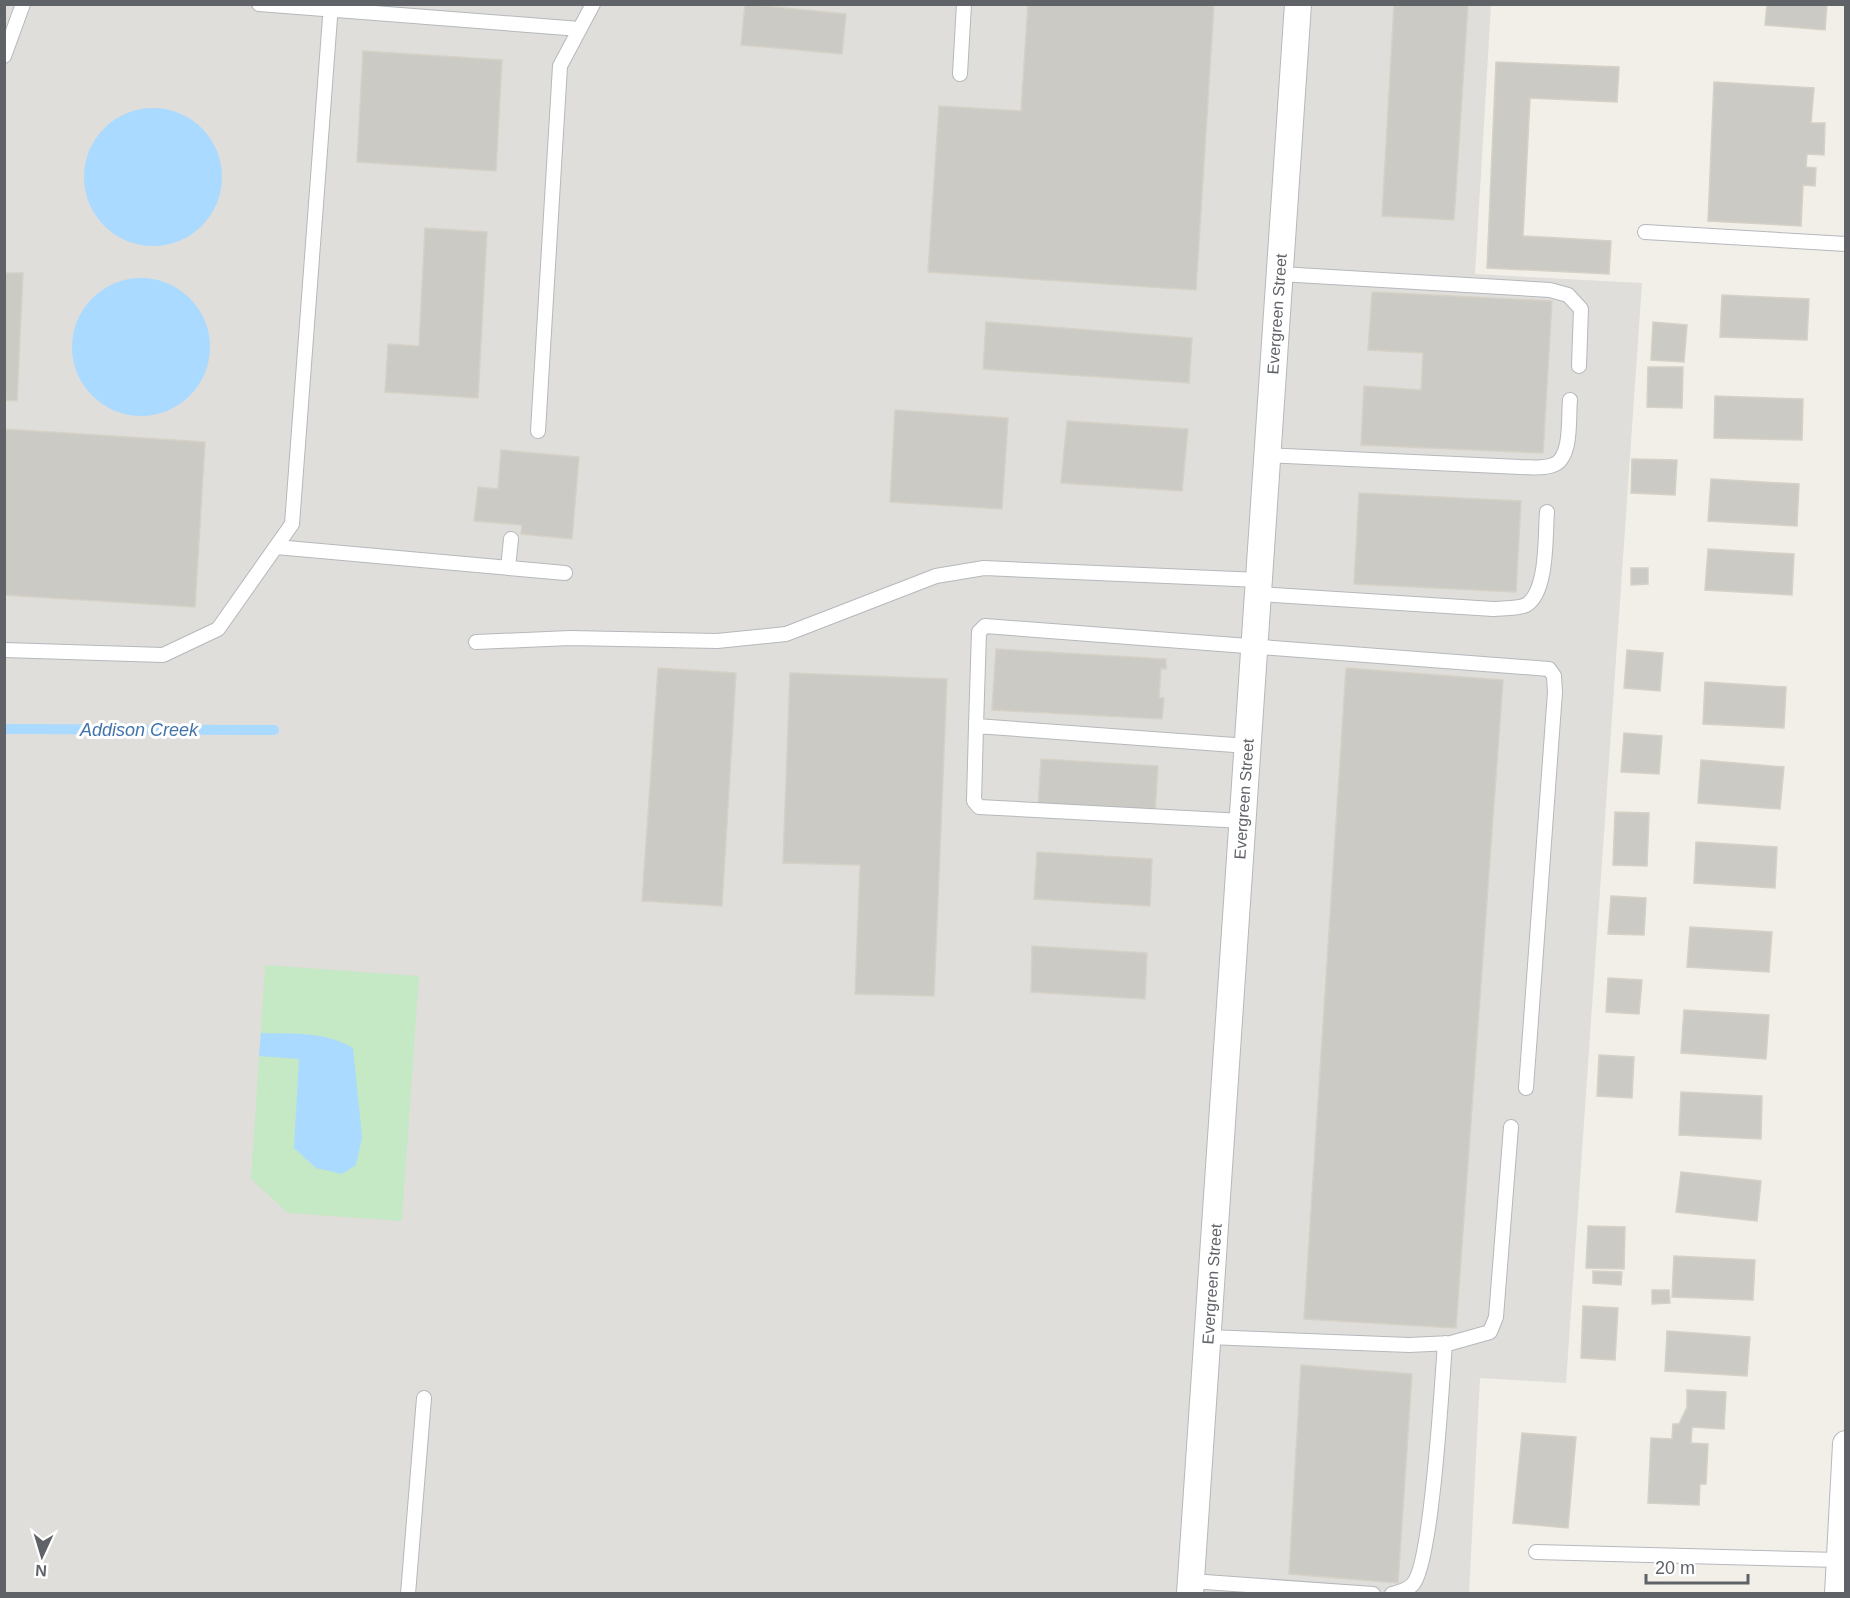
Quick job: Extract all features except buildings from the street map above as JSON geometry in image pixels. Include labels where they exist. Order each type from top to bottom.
[{"type":"street","name":"Evergreen Street","points":[[1191,1587],[1298,4]]},
{"type":"street","points":[[1838,1593],[1845,1444]]},
{"type":"lane","points":[[4,56],[23,4]]},
{"type":"lane","points":[[259,4],[580,29]]},
{"type":"lane","points":[[538,431],[561,66],[593,4]]},
{"type":"lane","points":[[960,74],[963,4]]},
{"type":"lane","points":[[4,650],[163,655],[218,629],[291,524],[331,8]]},
{"type":"lane","points":[[1645,232],[1845,244]]},
{"type":"lane","points":[[1280,274],[1550,290],[1568,295],[1581,309],[1579,366]]},
{"type":"lane","points":[[1267,455],[1520,467],[1554,465],[1562,459],[1566,448],[1570,400]]},
{"type":"lane","points":[[476,642],[570,638],[717,641],[786,634],[936,576],[984,568],[1259,587],[1493,609],[1524,606],[1536,596],[1541,579],[1547,512]]},
{"type":"lane","points":[[508,568],[511,539]]},
{"type":"lane","points":[[276,547],[565,573]]},
{"type":"lane","points":[[1243,821],[979,807],[974,801],[979,632],[985,626],[1549,669],[1554,676],[1556,692],[1526,1088]]},
{"type":"lane","points":[[976,726],[1248,746]]},
{"type":"lane","points":[[1208,1338],[1310,1342],[1445,1343],[1474,1338],[1490,1332],[1497,1317],[1511,1127]]},
{"type":"lane","points":[[1392,1593],[1402,1591],[1413,1584],[1421,1568],[1429,1518],[1445,1343]]},
{"type":"lane","points":[[408,1593],[424,1398]]},
{"type":"lane","points":[[1536,1552],[1839,1560]]},
{"type":"lane","points":[[1191,1587],[1373,1593]]},
{"type":"shaded area","points":[[5,5],[1491,5],[1475,274],[1642,283],[1566,1383],[1480,1378],[1469,1593],[5,1594]]},
{"type":"green space","points":[[265,965],[419,976],[402,1221],[288,1213],[251,1179]]},
{"type":"water","points":[[153,108],[179,113],[202,128],[217,151],[222,177],[217,203],[202,226],[179,241],[153,246],[127,241],[104,226],[89,203],[84,177],[89,151],[104,128],[127,113]]},
{"type":"water","points":[[141,278],[168,283],[190,298],[205,320],[210,347],[205,374],[190,396],[168,411],[141,416],[114,411],[92,396],[77,374],[72,347],[77,320],[92,298],[114,283]]},
{"type":"water","points":[[261,1033],[320,1036],[353,1048],[362,1137],[356,1165],[342,1174],[316,1168],[294,1148],[299,1059],[259,1056]]},
{"type":"waterway","name":"Addison Creek","points":[[4,729],[274,730]]}]
